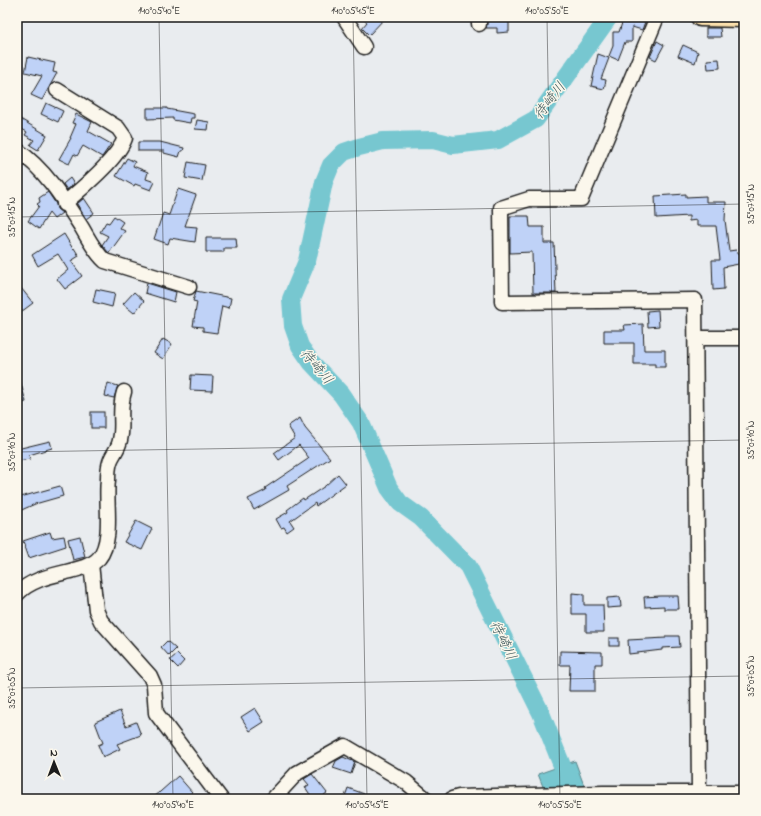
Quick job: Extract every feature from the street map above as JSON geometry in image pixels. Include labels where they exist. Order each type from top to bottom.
[{"type":"main road","points":[[700,17],[744,18]]},
{"type":"street","points":[[344,17],[364,46]]},
{"type":"street","points":[[657,17],[581,199],[529,199],[501,208],[502,302],[695,300],[697,338],[699,793]]},
{"type":"street","points":[[57,90],[118,128],[125,138],[122,146],[94,177],[64,204]]},
{"type":"street","points":[[17,150],[40,169],[98,254],[105,261],[189,287]]},
{"type":"street","points":[[697,338],[744,338]]},
{"type":"street","points":[[18,588],[39,578],[91,564],[99,558],[104,549],[107,530],[108,476],[110,462],[120,441],[120,410],[124,392]]},
{"type":"street","points":[[91,564],[96,610],[101,621],[150,676],[154,685],[156,713],[221,799]]},
{"type":"street","points":[[273,799],[297,773],[345,746],[406,782],[426,799]]},
{"type":"street","points":[[452,799],[459,797],[602,792],[744,793]]},
{"type":"water","points":[[575,761],[589,799],[548,799],[538,774]]},
{"type":"building","points":[[361,17],[386,17],[369,35],[362,28],[367,22]]},
{"type":"building","points":[[488,17],[509,17],[509,32],[497,33],[497,28],[486,28]]},
{"type":"building","points":[[624,17],[640,17],[646,19],[642,30],[632,27],[632,42],[625,42],[618,60],[609,56],[613,46],[613,32],[619,32]]},
{"type":"building","points":[[706,28],[720,28],[721,37],[706,37]]},
{"type":"building","points":[[657,41],[664,45],[656,60],[650,57]]},
{"type":"building","points":[[683,45],[698,52],[695,63],[678,56]]},
{"type":"building","points":[[598,54],[609,58],[601,79],[606,80],[604,89],[591,86]]},
{"type":"building","points":[[28,57],[55,63],[53,72],[57,73],[42,100],[31,95],[42,76],[25,72]]},
{"type":"building","points":[[719,59],[720,68],[708,69],[707,60]]},
{"type":"building","points":[[46,103],[63,111],[58,122],[41,114]]},
{"type":"building","points":[[147,108],[167,108],[194,114],[194,118],[191,118],[190,123],[173,120],[173,118],[147,119]]},
{"type":"building","points":[[76,114],[92,122],[88,131],[111,144],[102,157],[83,146],[77,156],[74,154],[69,164],[59,159],[71,138],[76,124],[72,123]]},
{"type":"building","points":[[17,117],[47,135],[38,150],[30,145],[34,140],[25,135],[27,132],[17,126]]},
{"type":"building","points":[[197,120],[209,122],[208,130],[195,129]]},
{"type":"building","points":[[138,142],[160,142],[184,148],[179,157],[164,153],[164,151],[138,151]]},
{"type":"building","points":[[127,158],[135,162],[133,166],[148,172],[146,179],[155,182],[151,190],[135,184],[134,186],[116,176]]},
{"type":"building","points":[[188,162],[205,165],[202,181],[185,178]]},
{"type":"building","points":[[70,178],[74,184],[67,190],[63,184]]},
{"type":"building","points":[[178,189],[196,195],[185,226],[197,227],[195,242],[170,238],[168,244],[154,239],[163,213],[169,215]]},
{"type":"building","points":[[48,192],[56,204],[57,209],[62,213],[54,219],[49,213],[39,229],[28,221],[39,206],[37,204],[40,202],[39,198]]},
{"type":"building","points":[[686,194],[686,197],[706,196],[706,202],[726,202],[725,220],[729,251],[736,250],[737,253],[744,253],[744,263],[723,267],[724,289],[713,290],[712,260],[720,260],[716,226],[697,226],[697,220],[689,221],[689,216],[656,218],[655,196]]},
{"type":"building","points":[[84,198],[94,213],[86,219],[77,204]]},
{"type":"building","points":[[114,216],[123,222],[119,228],[125,231],[109,253],[102,245],[108,236],[100,232],[106,222],[109,223]]},
{"type":"building","points":[[510,216],[529,216],[530,227],[544,227],[544,243],[554,243],[556,293],[533,293],[532,252],[510,253]]},
{"type":"building","points":[[64,234],[79,256],[71,261],[82,276],[65,289],[57,279],[68,270],[58,254],[38,266],[32,255]]},
{"type":"building","points":[[206,238],[236,238],[237,248],[224,248],[224,252],[206,252]]},
{"type":"building","points":[[17,283],[33,303],[17,315]]},
{"type":"building","points":[[147,283],[176,292],[174,302],[145,293]]},
{"type":"building","points":[[96,289],[115,293],[112,307],[93,302]]},
{"type":"building","points":[[196,291],[231,298],[229,308],[222,306],[217,333],[203,331],[203,327],[193,326],[197,302],[193,301]]},
{"type":"building","points":[[134,292],[144,301],[134,313],[123,304]]},
{"type":"building","points":[[658,310],[659,326],[648,327],[647,311]]},
{"type":"building","points":[[643,324],[644,350],[665,350],[665,367],[655,367],[655,364],[634,364],[634,343],[604,343],[604,330],[625,330],[624,325]]},
{"type":"building","points":[[163,339],[172,344],[163,359],[154,353]]},
{"type":"building","points":[[191,375],[213,376],[212,391],[190,390]]},
{"type":"building","points":[[17,380],[20,380],[26,402],[17,404]]},
{"type":"building","points":[[108,383],[118,386],[114,398],[105,396]]},
{"type":"building","points":[[91,412],[104,412],[104,428],[91,428]]},
{"type":"building","points":[[300,418],[305,428],[330,458],[287,486],[289,490],[254,510],[248,499],[266,490],[265,488],[309,458],[299,445],[279,460],[274,453],[295,438],[288,426]]},
{"type":"building","points":[[50,441],[52,448],[29,455],[30,459],[17,461],[17,449]]},
{"type":"building","points":[[338,474],[346,484],[316,506],[315,503],[290,521],[294,527],[287,532],[284,527],[281,528],[276,519],[288,512],[287,510],[303,498],[304,500],[325,486]]},
{"type":"building","points":[[60,486],[63,496],[35,504],[17,512],[17,498]]},
{"type":"building","points":[[136,521],[152,529],[142,550],[124,542]]},
{"type":"building","points":[[50,532],[52,538],[64,536],[66,546],[29,558],[23,541]]},
{"type":"building","points":[[80,536],[85,557],[73,560],[68,539]]},
{"type":"building","points":[[572,593],[584,594],[584,605],[603,605],[604,632],[586,632],[586,614],[572,614]]},
{"type":"building","points":[[678,596],[679,609],[664,609],[664,606],[645,607],[644,597]]},
{"type":"building","points":[[620,597],[621,607],[607,608],[607,598]]},
{"type":"building","points":[[666,636],[679,636],[680,647],[662,648],[662,650],[629,654],[628,640],[666,638]]},
{"type":"building","points":[[609,638],[619,638],[619,646],[609,646]]},
{"type":"building","points":[[167,641],[176,649],[169,656],[161,647]]},
{"type":"building","points":[[560,651],[602,652],[602,664],[595,664],[595,691],[569,691],[570,665],[560,665]]},
{"type":"building","points":[[177,654],[184,661],[178,668],[170,660]]},
{"type":"building","points":[[255,708],[264,722],[250,731],[241,717]]},
{"type":"building","points":[[120,711],[126,726],[136,722],[141,735],[117,744],[120,749],[103,757],[98,745],[103,743],[95,722]]},
{"type":"building","points":[[343,757],[355,762],[351,774],[333,768],[336,761]]},
{"type":"building","points":[[312,774],[327,793],[324,795],[327,799],[313,799],[305,787],[309,785],[304,779]]},
{"type":"building","points":[[178,776],[192,792],[185,799],[152,799]]},
{"type":"building","points":[[348,788],[375,798],[375,799],[344,799]]},
{"type":"waterway","name":"待崎川","points":[[571,788],[541,713],[468,566],[421,518],[400,503],[389,488],[361,423],[341,394],[311,362],[300,346],[293,326],[291,299],[307,261],[324,182],[331,165],[344,152],[383,141],[433,140],[453,145],[498,140],[536,119],[609,17]]}]
